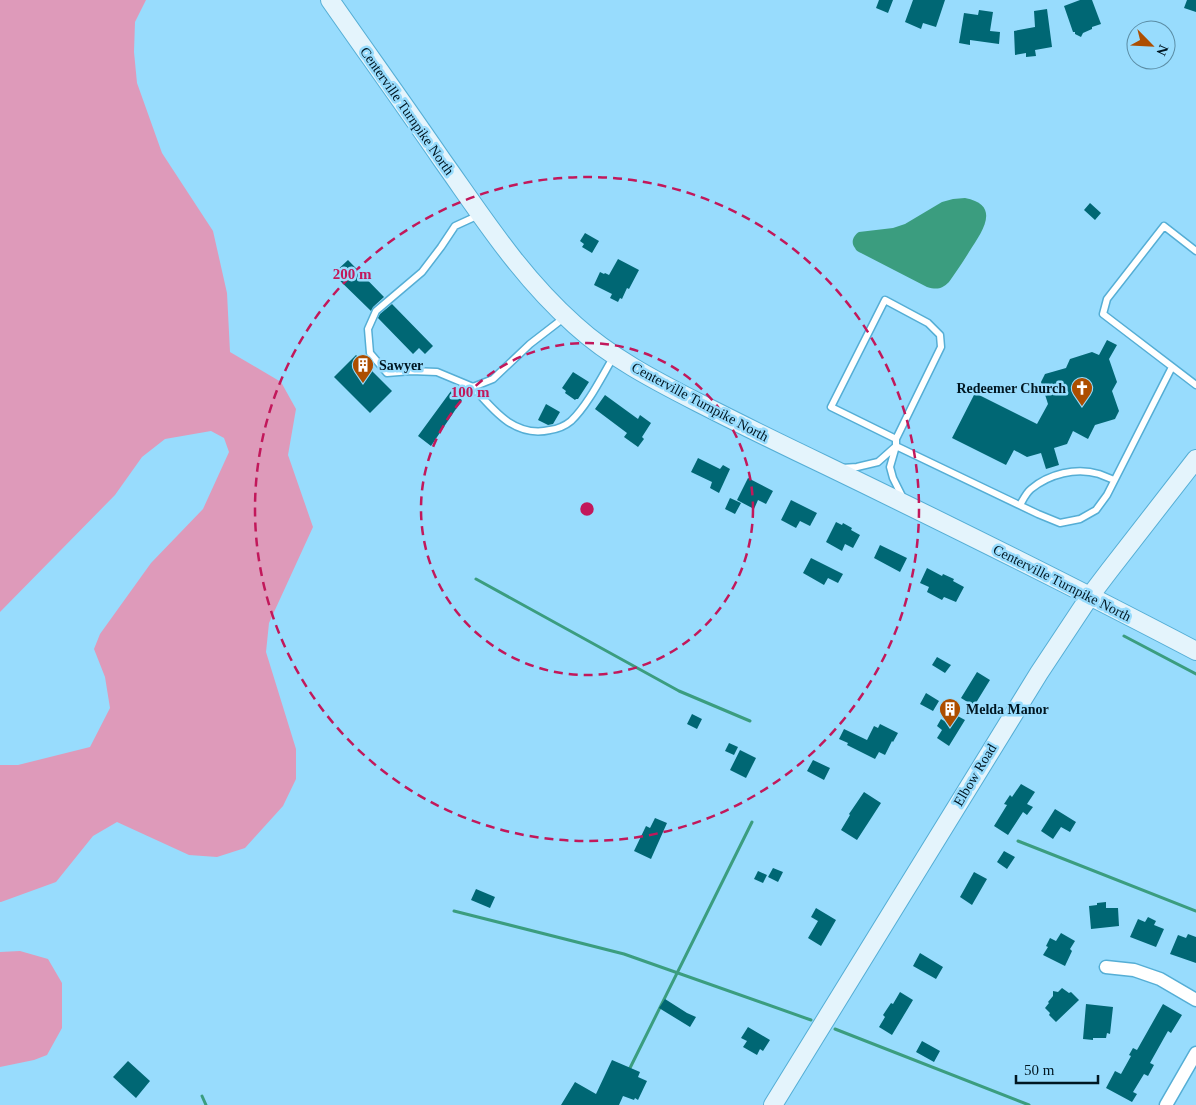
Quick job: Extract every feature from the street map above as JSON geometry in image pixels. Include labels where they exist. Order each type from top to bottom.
[{"type":"main road","name":"Centerville Turnpike North","points":[[330,0],[480,215],[519,267],[544,296],[576,326],[624,362],[670,389],[906,504],[1196,651]]},
{"type":"main road","name":"Elbow Road","points":[[773,1105],[1008,722],[1090,596],[1196,458]]},
{"type":"street","points":[[1106,967],[1134,970],[1160,979],[1196,1000]]},
{"type":"street","points":[[1166,1105],[1196,1053]]},
{"type":"lane","points":[[480,215],[455,226],[442,247],[422,272],[376,310],[368,329],[370,353],[387,373],[411,371],[437,372],[473,388],[514,427],[542,432],[557,429],[578,414],[615,355]]},
{"type":"lane","points":[[1195,383],[1103,314],[1106,299],[1164,226],[1196,251]]},
{"type":"lane","points":[[906,504],[893,478],[890,467],[896,442],[941,347],[940,335],[928,322],[885,300],[831,407],[896,442],[1020,505],[1060,523],[1080,519],[1096,510],[1107,494],[1172,367]]},
{"type":"lane","points":[[473,388],[493,378],[530,344],[566,316]]},
{"type":"lane","points":[[834,469],[857,467],[878,462],[896,442]]},
{"type":"lane","points":[[1020,505],[1030,490],[1047,478],[1067,472],[1084,471],[1114,480]]},
{"type":"shaded area","points":[[0,0],[146,0],[135,22],[134,52],[137,83],[162,153],[213,231],[227,293],[230,352],[281,382],[296,409],[288,455],[313,527],[269,623],[266,652],[296,749],[296,779],[283,806],[245,848],[217,857],[189,855],[117,822],[93,836],[56,882],[1,902],[0,765],[18,765],[90,747],[110,708],[105,677],[94,649],[100,634],[151,563],[203,509],[229,452],[224,438],[211,431],[165,439],[142,457],[115,495],[0,612]]},
{"type":"shaded area","points":[[965,198],[983,207],[986,213],[986,220],[979,236],[962,263],[949,282],[942,287],[937,289],[927,287],[858,252],[854,246],[853,239],[859,232],[893,228],[905,224],[942,202]]},
{"type":"shaded area","points":[[20,951],[48,959],[62,983],[62,1028],[47,1055],[34,1060],[0,1067],[0,952]]},
{"type":"building","points":[[879,0],[893,0],[888,13],[876,8]]},
{"type":"building","points":[[913,0],[945,0],[936,27],[923,23],[921,29],[905,22]]},
{"type":"building","points":[[1080,0],[1092,0],[1101,24],[1092,27],[1092,29],[1083,33],[1081,37],[1073,32],[1064,6]]},
{"type":"building","points":[[1187,0],[1196,0],[1196,12],[1184,8]]},
{"type":"building","points":[[1047,9],[1052,47],[1035,50],[1036,56],[1026,57],[1026,53],[1015,55],[1014,31],[1035,27],[1034,11]]},
{"type":"building","points":[[979,10],[993,12],[990,31],[1000,32],[999,44],[970,40],[970,45],[959,43],[964,13],[978,15]]},
{"type":"building","points":[[1090,203],[1101,213],[1095,220],[1084,210]]},
{"type":"building","points":[[585,233],[599,241],[592,253],[582,247],[584,244],[580,241]]},
{"type":"building","points":[[618,259],[639,270],[629,289],[627,288],[622,299],[620,298],[618,302],[610,298],[612,294],[594,285],[600,272],[609,275]]},
{"type":"building","points":[[348,260],[384,297],[371,311],[333,274]]},
{"type":"building","points":[[392,304],[433,346],[425,354],[419,348],[413,354],[378,318]]},
{"type":"building","name":"Redeemer Church","points":[[1107,340],[1117,345],[1109,359],[1117,382],[1112,391],[1119,411],[1115,419],[1095,425],[1088,439],[1073,431],[1067,444],[1054,448],[1059,465],[1046,469],[1041,453],[1027,457],[1014,450],[1006,465],[952,438],[975,393],[1037,424],[1048,404],[1041,382],[1045,374],[1066,368],[1070,359],[1092,352],[1099,355]]},
{"type":"building","name":"Sawyer","points":[[356,355],[392,391],[370,413],[334,377]]},
{"type":"building","points":[[573,372],[589,382],[578,399],[575,400],[565,393],[566,391],[562,388]]},
{"type":"building","points":[[451,391],[462,400],[431,446],[418,436]]},
{"type":"building","points":[[605,395],[638,419],[640,415],[651,423],[638,447],[624,437],[627,433],[595,409]]},
{"type":"building","points":[[546,404],[560,412],[553,424],[548,425],[538,420]]},
{"type":"building","points":[[698,458],[720,469],[723,465],[730,469],[719,493],[710,488],[712,482],[691,472]]},
{"type":"building","points":[[748,478],[773,491],[766,504],[758,500],[754,509],[737,500]]},
{"type":"building","points":[[730,498],[741,503],[735,514],[725,509]]},
{"type":"building","points":[[791,500],[817,513],[810,526],[800,521],[796,528],[781,520]]},
{"type":"building","points":[[836,522],[842,525],[843,523],[860,535],[853,548],[845,544],[842,551],[826,542]]},
{"type":"building","points":[[880,545],[907,558],[900,572],[874,558]]},
{"type":"building","points":[[811,558],[843,574],[838,583],[828,578],[824,585],[803,573]]},
{"type":"building","points":[[927,568],[942,576],[943,574],[954,579],[953,581],[964,587],[956,602],[944,597],[942,600],[927,592],[929,587],[920,583]]},
{"type":"building","points":[[937,657],[951,665],[945,673],[932,665]]},
{"type":"building","points":[[977,672],[990,680],[974,706],[961,698]]},
{"type":"building","points":[[926,693],[939,701],[933,711],[920,704]]},
{"type":"building","name":"Melda Manor","points":[[952,713],[965,720],[949,746],[937,738],[942,730],[937,726],[941,719],[946,722]]},
{"type":"building","points":[[692,714],[702,719],[697,729],[687,724]]},
{"type":"building","points":[[880,724],[898,733],[885,755],[879,752],[875,759],[839,739],[844,729],[867,740],[874,726],[878,728]]},
{"type":"building","points":[[729,743],[738,747],[734,755],[725,751]]},
{"type":"building","points":[[740,750],[756,758],[746,778],[730,770]]},
{"type":"building","points":[[813,760],[830,768],[824,780],[807,771]]},
{"type":"building","points":[[1021,784],[1035,792],[1027,804],[1033,807],[1027,815],[1023,812],[1008,835],[994,826],[1007,805],[1004,804],[1010,795],[1012,797]]},
{"type":"building","points":[[864,792],[881,803],[857,840],[841,830]]},
{"type":"building","points":[[1055,809],[1076,822],[1070,832],[1061,827],[1053,839],[1041,831]]},
{"type":"building","points":[[655,818],[667,823],[651,859],[634,851],[646,826],[650,828]]},
{"type":"building","points":[[1004,851],[1015,857],[1007,869],[997,862]]},
{"type":"building","points":[[773,868],[783,872],[778,882],[768,877]]},
{"type":"building","points":[[758,871],[767,875],[763,883],[754,879]]},
{"type":"building","points":[[974,872],[987,879],[972,905],[960,897]]},
{"type":"building","points":[[476,889],[495,897],[490,908],[471,900]]},
{"type":"building","points":[[1106,902],[1106,908],[1118,908],[1119,926],[1091,929],[1089,906]]},
{"type":"building","points":[[816,908],[836,920],[821,946],[808,938],[818,921],[811,917]]},
{"type":"building","points":[[1148,917],[1156,921],[1154,925],[1164,929],[1156,947],[1130,937],[1138,919],[1145,922]]},
{"type":"building","points":[[1061,933],[1075,941],[1070,949],[1072,951],[1065,966],[1043,955],[1048,947],[1046,946],[1050,938],[1056,941]]},
{"type":"building","points":[[1188,934],[1196,937],[1196,963],[1170,954],[1178,935],[1186,938]]},
{"type":"building","points":[[920,953],[943,967],[936,979],[913,966]]},
{"type":"building","points":[[1062,988],[1069,993],[1071,992],[1079,1000],[1056,1022],[1045,1008],[1053,996],[1053,991],[1058,992]]},
{"type":"building","points":[[900,992],[913,1000],[892,1035],[879,1027],[885,1017],[883,1015],[891,1003],[893,1004]]},
{"type":"building","points":[[665,999],[696,1017],[690,1027],[659,1008]]},
{"type":"building","points":[[1086,1004],[1113,1007],[1110,1034],[1107,1033],[1106,1038],[1083,1039]]},
{"type":"building","points":[[1163,1004],[1182,1015],[1171,1033],[1168,1031],[1150,1063],[1154,1065],[1148,1076],[1144,1074],[1133,1092],[1137,1094],[1132,1102],[1106,1088],[1115,1071],[1121,1074],[1131,1056],[1129,1055],[1133,1048],[1137,1050]]},
{"type":"building","points":[[748,1027],[770,1040],[763,1051],[760,1049],[757,1055],[743,1047],[747,1041],[741,1038]]},
{"type":"building","points":[[922,1041],[940,1051],[934,1062],[916,1052]]},
{"type":"building","points":[[612,1060],[640,1072],[638,1077],[647,1081],[638,1100],[623,1096],[619,1105],[561,1105],[575,1082],[596,1094]]},
{"type":"building","points":[[128,1061],[150,1081],[136,1098],[113,1077]]},
{"type":"waterway","points":[[476,579],[679,691],[750,721]]},
{"type":"waterway","points":[[1124,636],[1196,674]]},
{"type":"waterway","points":[[629,1070],[752,822]]},
{"type":"waterway","points":[[1018,841],[1196,911]]},
{"type":"waterway","points":[[454,911],[624,954],[811,1020]]},
{"type":"waterway","points":[[835,1029],[1029,1105]]},
{"type":"waterway","points":[[202,1096],[206,1105]]},
{"type":"place","name":"Sawyer","points":[[363,384]]},
{"type":"place","name":"Redeemer Church","points":[[1082,407]]},
{"type":"place","name":"Melda Manor","points":[[950,728]]}]
